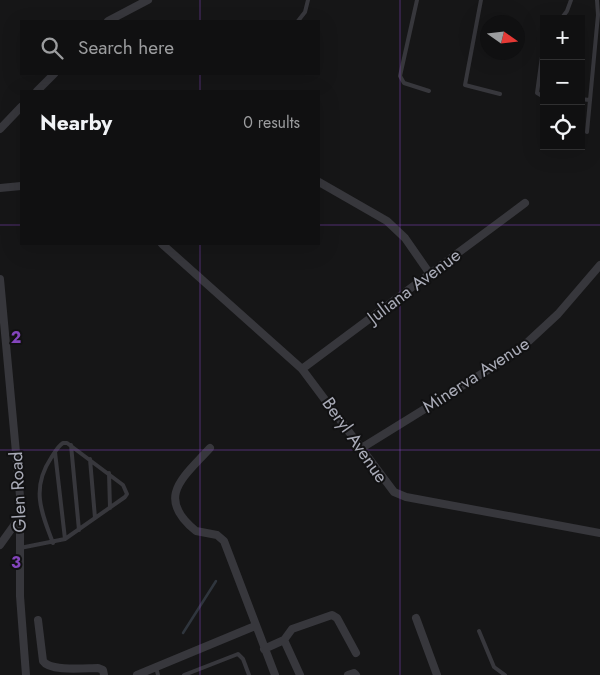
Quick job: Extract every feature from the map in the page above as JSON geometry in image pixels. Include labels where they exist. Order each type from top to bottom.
[{"type":"street","points":[[110,20],[148,0]]},
{"type":"street","points":[[38,90],[53,75]]},
{"type":"street","points":[[0,129],[20,108]]},
{"type":"street","points":[[320,183],[387,221],[405,238],[430,274]]},
{"type":"street","points":[[0,188],[20,186]]},
{"type":"street","name":"Juliana Avenue","points":[[302,368],[525,203]]},
{"type":"street","name":"Beryl Avenue","points":[[163,245],[302,368],[390,489],[398,495],[600,533]]},
{"type":"street","name":"Minerva Avenue","points":[[360,449],[517,352],[558,314],[600,265]]},
{"type":"street","name":"Glen Road","points":[[0,279],[20,517],[26,675]]},
{"type":"street","points":[[210,448],[179,482],[174,502],[196,531],[221,536],[275,675]]},
{"type":"street","points":[[0,545],[20,517]]},
{"type":"street","points":[[264,648],[284,640],[292,629],[332,615],[337,618],[356,653]]},
{"type":"street","points":[[416,618],[437,675]]},
{"type":"street","points":[[38,620],[43,661],[46,665],[54,668],[98,668],[103,670],[104,675]]},
{"type":"street","points":[[137,675],[157,671],[255,626]]},
{"type":"street","points":[[284,640],[300,675]]},
{"type":"street","points":[[348,675],[354,673],[356,675]]},
{"type":"lane","points":[[299,20],[305,12],[308,0]]},
{"type":"lane","points":[[417,0],[400,76],[404,83],[429,91]]},
{"type":"lane","points":[[481,0],[465,85],[500,94]]},
{"type":"lane","points":[[563,15],[571,0]]},
{"type":"lane","points":[[587,132],[598,15],[597,0]]},
{"type":"lane","points":[[540,66],[537,84],[537,94],[540,95]]},
{"type":"lane","points":[[585,100],[589,100]]},
{"type":"lane","points":[[20,548],[53,543],[65,539],[125,497],[127,491],[109,473],[71,445],[63,443],[43,470],[39,482],[42,513],[53,543]]},
{"type":"lane","points":[[71,445],[79,530]]},
{"type":"lane","points":[[55,452],[65,539]]},
{"type":"lane","points":[[90,459],[95,518]]},
{"type":"lane","points":[[109,473],[110,508]]},
{"type":"lane","points":[[479,631],[494,667],[505,675]]},
{"type":"lane","points":[[184,675],[238,654],[244,659],[249,675]]},
{"type":"waterway","points":[[183,633],[216,581]]}]
